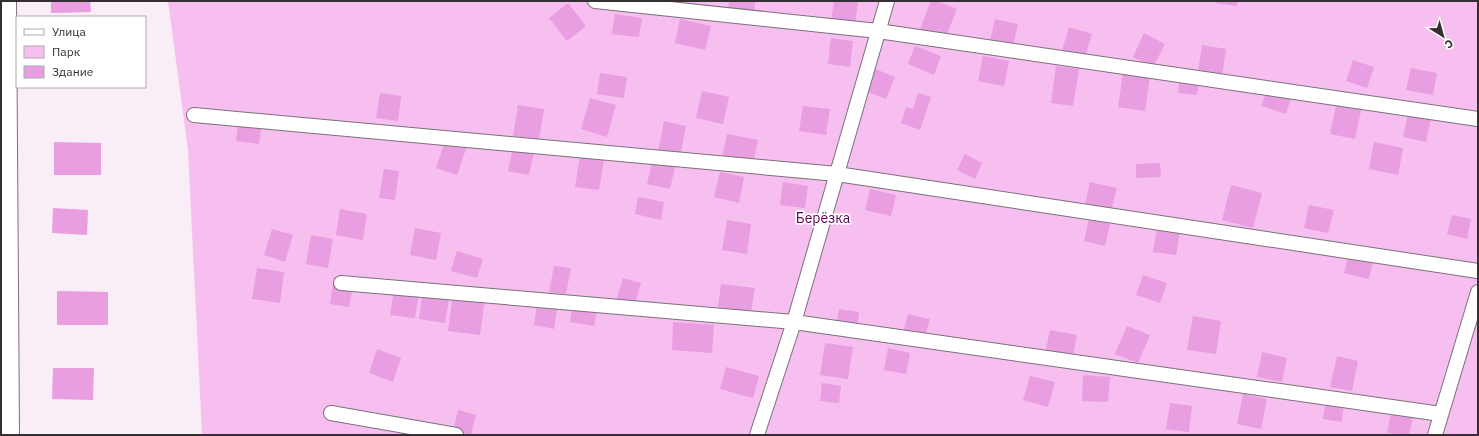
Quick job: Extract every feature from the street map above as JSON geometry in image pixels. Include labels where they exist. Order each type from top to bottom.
[{"type":"street","points":[[5,1],[8,435]]},
{"type":"lane","points":[[595,1],[878,31],[1478,118]]},
{"type":"lane","points":[[757,435],[794,322],[887,1]]},
{"type":"lane","points":[[194,115],[837,174],[1478,271]]},
{"type":"lane","points":[[341,283],[794,322],[1441,414]]},
{"type":"lane","points":[[1434,435],[1478,292]]},
{"type":"lane","points":[[331,413],[456,435]]},
{"type":"green space","name":"Берёзка","points":[[168,1],[1478,1],[1478,435],[202,435],[188,150]]},
{"type":"building","points":[[51,1],[90,1],[91,12],[51,13]]},
{"type":"building","points":[[729,1],[755,1],[754,20],[728,18]]},
{"type":"building","points":[[834,1],[858,1],[855,25],[831,22]]},
{"type":"building","points":[[931,1],[937,1],[957,9],[945,39],[920,29]]},
{"type":"building","points":[[1216,1],[1237,1],[1237,6],[1215,3]]},
{"type":"building","points":[[568,3],[586,26],[567,41],[549,18]]},
{"type":"building","points":[[615,14],[642,18],[639,37],[612,34]]},
{"type":"building","points":[[680,19],[711,26],[705,50],[675,43]]},
{"type":"building","points":[[995,19],[1018,24],[1012,50],[989,45]]},
{"type":"building","points":[[1069,27],[1092,34],[1084,60],[1061,54]]},
{"type":"building","points":[[1144,33],[1165,44],[1153,67],[1133,57]]},
{"type":"building","points":[[831,38],[853,41],[850,67],[828,64]]},
{"type":"building","points":[[1202,45],[1226,49],[1222,76],[1198,72]]},
{"type":"building","points":[[915,46],[941,56],[934,75],[908,64]]},
{"type":"building","points":[[983,56],[1009,61],[1004,86],[978,81]]},
{"type":"building","points":[[1353,60],[1374,67],[1367,88],[1346,81]]},
{"type":"building","points":[[1056,66],[1079,69],[1073,106],[1051,103]]},
{"type":"building","points":[[873,68],[895,77],[886,99],[865,91]]},
{"type":"building","points":[[1411,68],[1437,73],[1433,95],[1406,90]]},
{"type":"building","points":[[600,73],[627,77],[624,98],[597,94]]},
{"type":"building","points":[[1123,73],[1150,77],[1145,111],[1118,107]]},
{"type":"building","points":[[1180,76],[1200,78],[1197,95],[1178,93]]},
{"type":"building","points":[[1274,90],[1292,95],[1286,114],[1261,106],[1265,95],[1271,96]]},
{"type":"building","points":[[702,91],[729,97],[723,124],[696,118]]},
{"type":"building","points":[[380,93],[401,96],[398,121],[376,118]]},
{"type":"building","points":[[918,93],[931,97],[920,130],[901,123],[906,107],[913,109]]},
{"type":"building","points":[[590,98],[616,105],[607,137],[581,129]]},
{"type":"building","points":[[1337,101],[1362,106],[1355,139],[1330,134]]},
{"type":"building","points":[[518,105],[544,109],[539,139],[513,136]]},
{"type":"building","points":[[803,106],[830,109],[826,135],[799,131]]},
{"type":"building","points":[[1409,109],[1432,114],[1426,142],[1403,137]]},
{"type":"building","points":[[664,121],[686,126],[680,157],[658,152]]},
{"type":"building","points":[[238,126],[261,129],[259,144],[236,141]]},
{"type":"building","points":[[727,134],[758,140],[753,164],[722,157]]},
{"type":"building","points":[[446,138],[467,146],[457,175],[436,168]]},
{"type":"building","points":[[54,142],[101,143],[101,175],[54,175]]},
{"type":"building","points":[[1374,142],[1403,148],[1398,175],[1369,169]]},
{"type":"building","points":[[513,147],[534,152],[529,175],[508,171]]},
{"type":"building","points":[[965,154],[982,163],[975,179],[957,170]]},
{"type":"building","points":[[580,156],[604,159],[599,190],[575,187]]},
{"type":"building","points":[[652,162],[675,167],[670,189],[647,184]]},
{"type":"building","points":[[1160,163],[1161,177],[1136,178],[1136,164]]},
{"type":"building","points":[[384,169],[399,171],[395,200],[379,198]]},
{"type":"building","points":[[720,172],[744,177],[739,203],[714,197]]},
{"type":"building","points":[[783,182],[808,186],[805,208],[780,205]]},
{"type":"building","points":[[1090,182],[1117,188],[1111,211],[1085,205]]},
{"type":"building","points":[[1231,185],[1262,193],[1253,228],[1222,220]]},
{"type":"building","points":[[870,189],[896,195],[891,216],[865,210]]},
{"type":"building","points":[[638,197],[664,202],[661,220],[635,214]]},
{"type":"building","points":[[1309,205],[1334,210],[1328,233],[1304,228]]},
{"type":"building","points":[[53,208],[88,210],[87,235],[52,233]]},
{"type":"building","points":[[340,209],[367,214],[363,240],[336,235]]},
{"type":"building","points":[[1452,215],[1471,219],[1467,239],[1447,234]]},
{"type":"building","points":[[1089,219],[1110,224],[1105,246],[1084,241]]},
{"type":"building","points":[[727,220],[751,224],[747,254],[722,250]]},
{"type":"building","points":[[415,228],[441,233],[436,260],[410,255]]},
{"type":"building","points":[[1157,228],[1180,232],[1176,255],[1153,252]]},
{"type":"building","points":[[272,229],[293,235],[285,262],[264,255]]},
{"type":"building","points":[[311,235],[333,239],[328,268],[306,264]]},
{"type":"building","points":[[1351,247],[1375,253],[1369,279],[1344,273]]},
{"type":"building","points":[[457,251],[483,259],[477,278],[451,271]]},
{"type":"building","points":[[554,266],[571,268],[566,294],[549,292]]},
{"type":"building","points":[[257,268],[284,272],[280,303],[252,299]]},
{"type":"building","points":[[1143,275],[1167,283],[1160,303],[1136,295]]},
{"type":"building","points":[[334,277],[354,281],[349,307],[330,304]]},
{"type":"building","points":[[623,278],[641,283],[634,306],[616,301]]},
{"type":"building","points":[[395,284],[420,287],[415,318],[390,315]]},
{"type":"building","points":[[721,284],[755,288],[751,312],[718,307]]},
{"type":"building","points":[[423,289],[450,293],[445,323],[419,319]]},
{"type":"building","points":[[57,291],[108,292],[108,325],[57,325]]},
{"type":"building","points":[[453,294],[485,298],[480,335],[448,331]]},
{"type":"building","points":[[573,302],[598,306],[594,326],[570,322]]},
{"type":"building","points":[[537,305],[557,309],[554,329],[534,325]]},
{"type":"building","points":[[839,309],[859,312],[856,336],[835,333]]},
{"type":"building","points":[[908,314],[930,319],[923,343],[902,337]]},
{"type":"building","points":[[1193,316],[1221,321],[1216,354],[1187,350]]},
{"type":"building","points":[[673,322],[714,325],[712,353],[672,350]]},
{"type":"building","points":[[1127,326],[1150,335],[1138,363],[1115,354]]},
{"type":"building","points":[[1050,330],[1077,335],[1072,360],[1045,354]]},
{"type":"building","points":[[825,343],[853,347],[848,379],[820,375]]},
{"type":"building","points":[[888,348],[910,353],[906,374],[884,370]]},
{"type":"building","points":[[377,349],[401,358],[393,382],[369,373]]},
{"type":"building","points":[[1262,352],[1287,358],[1282,382],[1257,377]]},
{"type":"building","points":[[1337,356],[1358,361],[1352,391],[1330,387]]},
{"type":"building","points":[[726,367],[759,376],[753,398],[720,389]]},
{"type":"building","points":[[53,368],[94,368],[93,400],[52,399]]},
{"type":"building","points":[[1083,375],[1110,377],[1108,402],[1082,401]]},
{"type":"building","points":[[1030,376],[1055,382],[1048,407],[1023,400]]},
{"type":"building","points":[[822,383],[841,386],[839,403],[820,401]]},
{"type":"building","points":[[1243,394],[1267,399],[1261,429],[1237,424]]},
{"type":"building","points":[[1326,399],[1344,401],[1342,422],[1323,419]]},
{"type":"building","points":[[1170,403],[1192,406],[1189,432],[1166,429]]},
{"type":"building","points":[[1392,408],[1414,411],[1409,435],[1387,433]]},
{"type":"building","points":[[458,410],[476,415],[471,435],[453,431]]}]
